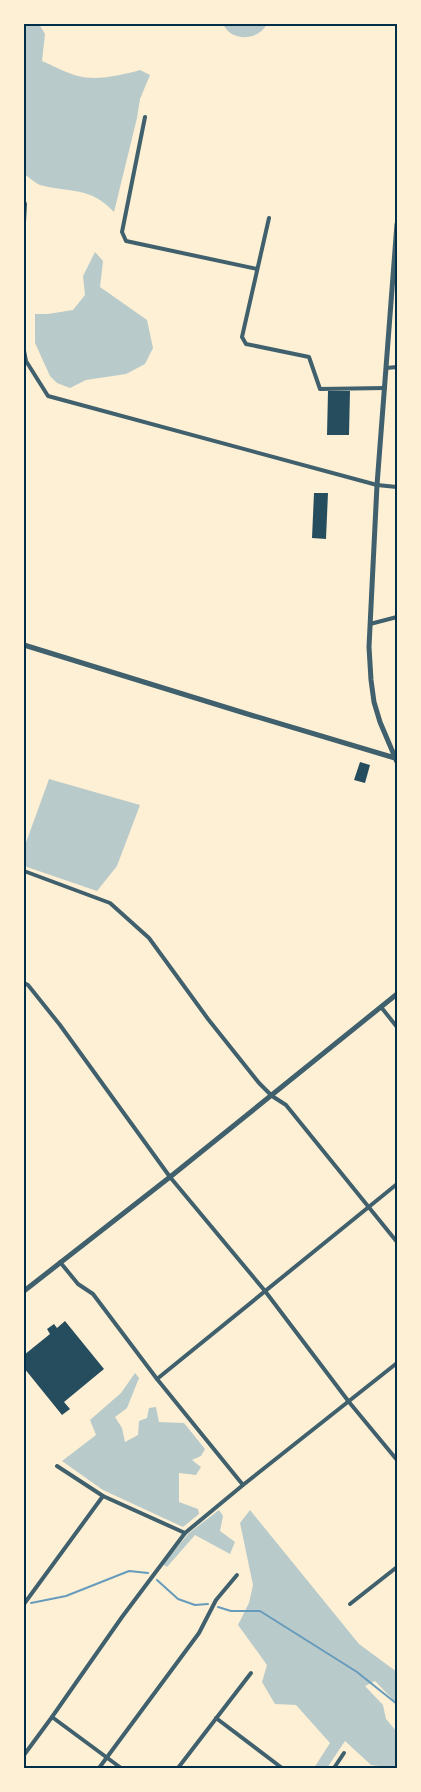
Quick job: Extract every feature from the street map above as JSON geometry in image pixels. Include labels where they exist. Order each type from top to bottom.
[{"type":"street","points":[[145,117],[122,232],[126,241],[257,269]]},
{"type":"street","points":[[24,202],[24,222]]},
{"type":"street","points":[[268,218],[242,337],[246,344],[309,357],[320,389],[385,388]]},
{"type":"street","points":[[397,224],[377,485],[370,624],[371,680],[374,702],[380,722],[397,759]]},
{"type":"street","points":[[24,351],[26,361],[48,396],[377,485],[397,487]]},
{"type":"street","points":[[386,368],[397,367]]},
{"type":"street","points":[[370,624],[397,617]]},
{"type":"street","points":[[24,645],[397,759]]},
{"type":"street","points":[[24,871],[110,903],[149,938],[208,1019],[259,1083],[272,1096],[286,1105],[397,1242]]},
{"type":"street","points":[[24,983],[28,985],[60,1025],[170,1177],[265,1291],[349,1402],[397,1460]]},
{"type":"street","points":[[24,1291],[272,1096],[397,994]]},
{"type":"street","points":[[381,1007],[397,1027]]},
{"type":"street","points":[[157,1379],[397,1184]]},
{"type":"street","points":[[60,1262],[78,1284],[93,1294],[157,1379],[243,1485]]},
{"type":"street","points":[[24,1755],[122,1617],[185,1533],[397,1363]]},
{"type":"street","points":[[57,1466],[103,1496],[185,1533]]},
{"type":"street","points":[[24,1604],[103,1496]]},
{"type":"street","points":[[350,1604],[397,1567]]},
{"type":"street","points":[[99,1768],[199,1633],[216,1600],[237,1575]]},
{"type":"street","points":[[178,1768],[251,1673]]},
{"type":"street","points":[[52,1717],[121,1768]]},
{"type":"street","points":[[216,1718],[282,1768]]},
{"type":"street","points":[[334,1768],[344,1753]]},
{"type":"shaded area","points":[[24,24],[39,24],[45,34],[42,61],[69,73],[78,76],[101,78],[140,70],[150,75],[140,99],[114,212],[97,198],[88,194],[40,185],[24,174]]},
{"type":"shaded area","points":[[223,24],[267,24],[257,34],[245,37],[232,34]]},
{"type":"shaded area","points":[[95,252],[103,261],[100,287],[147,320],[153,348],[145,364],[126,374],[86,380],[70,388],[57,383],[50,376],[35,343],[35,314],[73,310],[85,295],[83,276]]},
{"type":"shaded area","points":[[49,779],[140,805],[117,866],[97,891],[24,866],[24,848]]},
{"type":"shaded area","points":[[135,1373],[139,1378],[127,1408],[115,1417],[122,1428],[125,1442],[138,1435],[139,1421],[147,1418],[149,1408],[156,1407],[159,1422],[184,1423],[205,1449],[201,1456],[192,1460],[201,1467],[196,1475],[179,1473],[179,1502],[198,1509],[199,1514],[183,1527],[103,1490],[62,1461],[96,1435],[90,1420],[121,1393]]},
{"type":"shaded area","points":[[219,1510],[223,1516],[220,1531],[235,1542],[230,1554],[195,1535],[167,1567],[163,1564],[189,1533]]},
{"type":"shaded area","points":[[250,1510],[359,1644],[397,1672],[397,1704],[375,1681],[365,1686],[383,1705],[386,1719],[397,1732],[397,1768],[371,1765],[345,1741],[327,1768],[314,1768],[330,1743],[296,1705],[275,1704],[262,1682],[267,1665],[238,1625],[249,1603],[253,1585],[240,1523]]},
{"type":"building","points":[[328,391],[350,391],[349,435],[327,435]]},
{"type":"building","points":[[314,493],[328,493],[326,539],[312,538]]},
{"type":"building","points":[[360,762],[370,765],[365,783],[354,780]]},
{"type":"building","points":[[65,1321],[104,1369],[64,1402],[70,1409],[62,1415],[24,1368],[24,1355],[50,1334],[47,1329],[54,1324],[57,1328]]},
{"type":"waterway","points":[[31,1603],[66,1596],[129,1571],[148,1573]]},
{"type":"waterway","points":[[157,1580],[178,1599],[195,1605],[208,1604]]},
{"type":"waterway","points":[[218,1607],[231,1611],[260,1611],[357,1672],[397,1704]]}]
